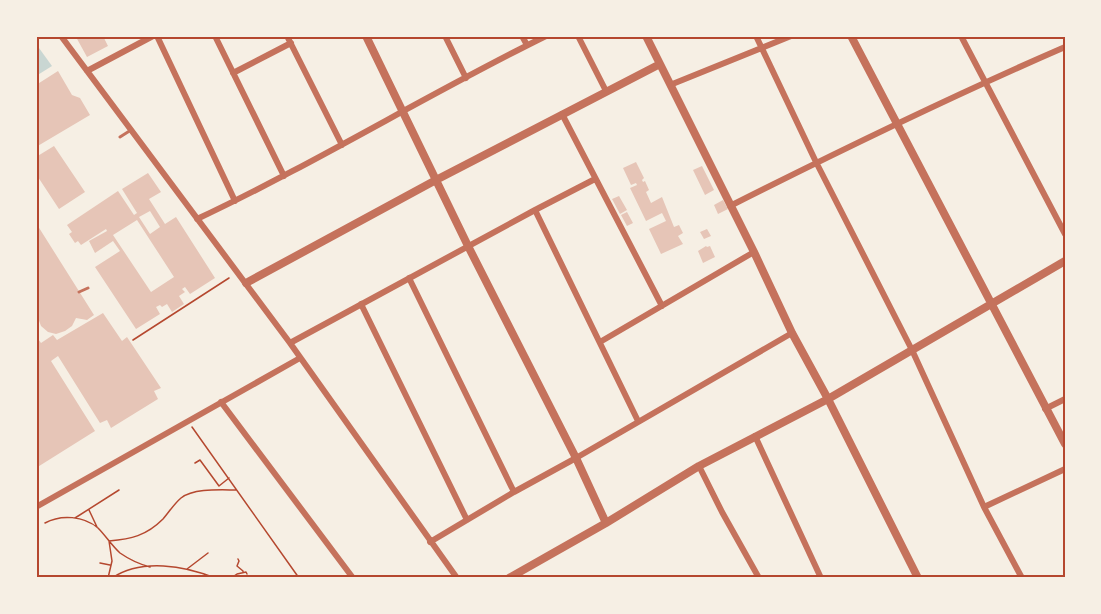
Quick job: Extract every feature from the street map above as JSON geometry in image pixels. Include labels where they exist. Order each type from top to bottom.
[{"type":"street","points":[[61,36],[290,343],[457,578]]},
{"type":"street","points":[[87,71],[155,36],[235,201]]},
{"type":"street","points":[[215,36],[284,176]]},
{"type":"street","points":[[287,36],[342,145]]},
{"type":"street","points":[[366,36],[468,246],[576,458],[606,523]]},
{"type":"street","points":[[445,36],[466,78]]},
{"type":"street","points":[[522,36],[527,45]]},
{"type":"street","points":[[197,219],[284,176],[546,36]]},
{"type":"street","points":[[578,36],[606,91]]},
{"type":"street","points":[[646,36],[792,333],[828,399],[918,578]]},
{"type":"street","points":[[756,36],[816,162],[912,350],[984,507],[1022,578]]},
{"type":"street","points":[[670,85],[791,36]]},
{"type":"street","points":[[851,36],[1065,444]]},
{"type":"street","points":[[961,36],[1065,234]]},
{"type":"street","points":[[233,73],[291,43]]},
{"type":"street","points":[[730,206],[985,81],[1065,47]]},
{"type":"street","points":[[246,284],[436,180],[660,63]]},
{"type":"street","points":[[561,114],[662,306]]},
{"type":"street","points":[[290,343],[595,178]]},
{"type":"street","points":[[535,210],[638,421]]},
{"type":"street","points":[[600,342],[754,252]]},
{"type":"street","points":[[509,578],[606,523],[699,466],[828,399],[1065,261]]},
{"type":"street","points":[[409,278],[514,492]]},
{"type":"street","points":[[360,304],[467,520]]},
{"type":"street","points":[[430,542],[792,333]]},
{"type":"street","points":[[36,507],[300,358]]},
{"type":"street","points":[[1045,409],[1065,399]]},
{"type":"street","points":[[221,402],[353,578]]},
{"type":"street","points":[[755,436],[821,578]]},
{"type":"street","points":[[699,466],[759,578]]},
{"type":"street","points":[[984,507],[1065,469]]},
{"type":"lane","points":[[120,137],[131,130]]},
{"type":"lane","points":[[79,292],[88,288]]},
{"type":"path","points":[[133,340],[229,278]]},
{"type":"path","points":[[188,422],[299,578]]},
{"type":"path","points":[[195,463],[200,460],[219,486],[229,478]]},
{"type":"path","points":[[75,518],[119,490]]},
{"type":"path","points":[[108,541],[137,537],[150,530],[182,498],[190,494],[236,490]]},
{"type":"path","points":[[88,509],[108,541],[135,562],[150,567]]},
{"type":"path","points":[[45,523],[59,518],[75,518],[98,528]]},
{"type":"path","points":[[108,541],[111,553],[108,578]]},
{"type":"path","points":[[187,569],[208,553]]},
{"type":"path","points":[[238,559],[237,566],[243,573]]},
{"type":"path","points":[[100,563],[111,565]]},
{"type":"path","points":[[112,578],[118,574],[150,567],[187,569],[215,578]]},
{"type":"path","points":[[231,578],[237,574],[248,574]]},
{"type":"shaded area","points":[[39,48],[52,66],[36,76],[36,50]]},
{"type":"building","points":[[70,36],[103,36],[108,46],[87,57],[76,37],[72,39]]},
{"type":"building","points":[[58,71],[72,95],[80,98],[90,115],[36,147],[36,85]]},
{"type":"building","points":[[54,146],[85,192],[59,209],[36,174],[36,157]]},
{"type":"building","points":[[636,162],[644,178],[642,180],[645,181],[649,190],[646,192],[651,203],[662,197],[674,227],[679,225],[683,233],[678,236],[683,244],[661,254],[649,229],[666,221],[662,213],[646,221],[630,188],[637,185],[636,183],[631,185],[623,168]]},
{"type":"building","points":[[702,166],[714,190],[705,195],[693,170]]},
{"type":"building","points":[[148,173],[161,192],[149,199],[165,224],[176,217],[215,278],[190,294],[185,287],[182,289],[185,292],[179,296],[184,304],[172,312],[167,304],[156,307],[160,314],[136,329],[95,267],[120,251],[113,241],[95,253],[89,241],[107,231],[106,229],[81,245],[78,241],[75,243],[69,234],[72,232],[67,225],[118,191],[134,215],[137,213],[122,189]],"holes":[[[150,211],[160,227],[150,234],[139,217]],[[137,220],[174,277],[151,292],[113,235]]]},
{"type":"building","points":[[619,196],[627,210],[620,214],[612,199]]},
{"type":"building","points":[[723,200],[728,209],[718,214],[714,205]]},
{"type":"building","points":[[627,212],[633,223],[627,226],[621,215]]},
{"type":"building","points":[[36,223],[94,315],[87,320],[76,318],[72,326],[56,334],[48,332],[41,326],[39,313],[36,312]]},
{"type":"building","points":[[707,229],[711,236],[704,239],[700,232]]},
{"type":"building","points":[[710,246],[715,257],[703,263],[698,251]]},
{"type":"building","points":[[103,313],[122,341],[127,337],[161,388],[154,391],[158,399],[111,428],[107,420],[100,423],[58,356],[51,361],[95,431],[36,468],[36,336],[41,343],[53,335],[57,340]]}]
